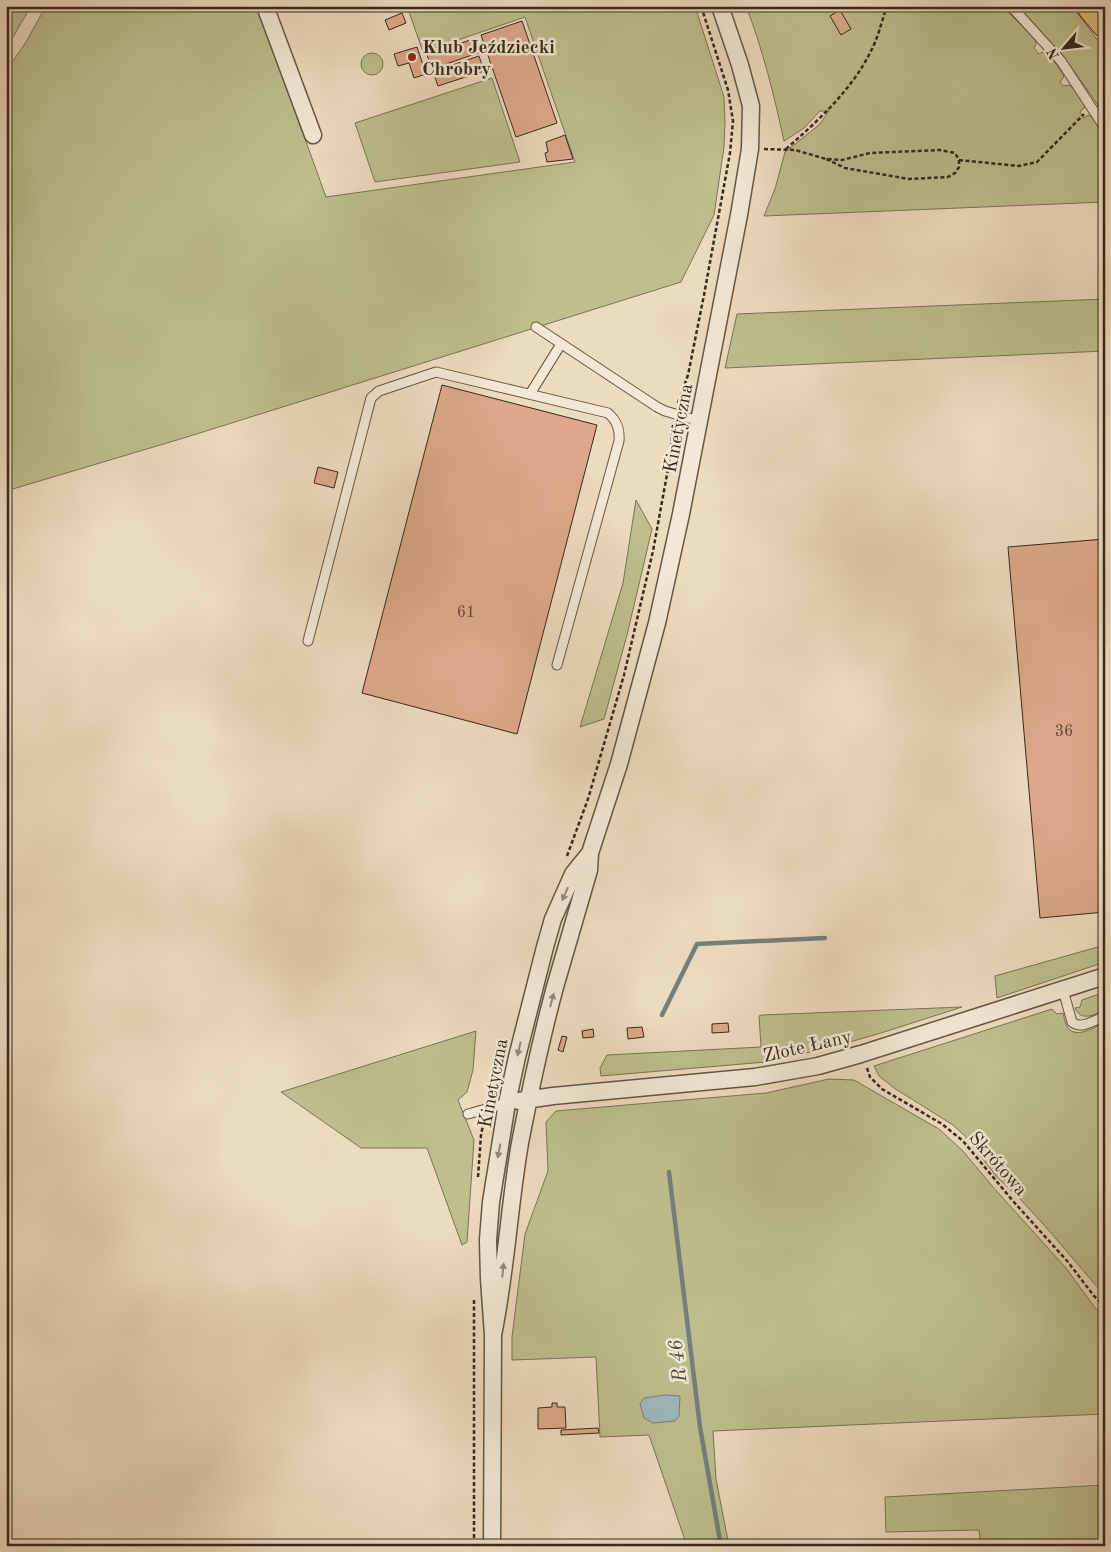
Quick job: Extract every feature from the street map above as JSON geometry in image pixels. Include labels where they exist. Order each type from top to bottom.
[{"type":"highway","points":[[1091,6],[1105,23]]},
{"type":"street","points":[[264,6],[313,135]]},
{"type":"street","name":"Kinetyczna","points":[[493,1335],[501,1297],[510,1207],[540,1046],[589,870],[590,853],[619,764],[657,623],[681,514],[739,215],[750,149],[751,106],[748,91],[720,6]]},
{"type":"street","name":"Kinetyczna","points":[[492,1546],[493,1335],[488,1240],[491,1202],[507,1103],[524,1026],[553,920],[574,874],[590,853]]},
{"type":"street","name":"Złote Łany","points":[[507,1103],[553,1096],[755,1077],[818,1066],[1105,976]]},
{"type":"lane","points":[[1011,6],[1060,61],[1105,128]]},
{"type":"lane","points":[[536,327],[657,407],[698,421]]},
{"type":"lane","points":[[530,394],[561,344]]},
{"type":"lane","points":[[308,641],[371,398],[387,388],[436,372],[608,414],[616,423],[620,434],[557,665]]},
{"type":"lane","points":[[1063,990],[1072,1022],[1075,1025],[1079,1026],[1105,1016]]},
{"type":"lane","points":[[468,1114],[507,1103]]},
{"type":"path","points":[[566,857],[588,799],[624,675],[653,551],[670,458],[673,423],[688,375],[730,153],[732,121],[728,90],[701,6]]},
{"type":"path","points":[[786,149],[839,98],[859,72],[873,46],[887,6]]},
{"type":"path","points":[[959,160],[1019,166],[1037,162],[1077,120],[1093,108]]},
{"type":"path","points":[[750,149],[786,149],[826,159],[842,160],[870,153],[940,150],[955,153],[959,160],[955,173],[948,177],[908,179],[845,168],[826,159]]},
{"type":"path","points":[[478,1178],[481,1135],[488,1093],[502,1054]]},
{"type":"path","name":"Skrótowa","points":[[861,1054],[870,1077],[882,1089],[942,1124],[963,1141],[1013,1202],[1068,1262],[1094,1296],[1105,1307]]},
{"type":"path","points":[[474,1292],[474,1546]]},
{"type":"green space","points":[[6,6],[31,6],[6,49]]},
{"type":"green space","points":[[46,6],[257,6],[326,197],[575,162],[525,17],[423,52],[408,9],[417,6],[695,6],[724,97],[724,147],[714,215],[681,282],[187,437],[6,491],[6,71],[26,42]]},
{"type":"green space","points":[[746,6],[1002,6],[1035,39],[1036,44],[1034,48],[1039,54],[1047,52],[1064,75],[1060,82],[1063,86],[1069,85],[1082,101],[1085,107],[1080,112],[1084,118],[1088,115],[1093,117],[1105,138],[1105,202],[764,216],[775,189],[785,152],[819,125],[829,111],[820,111],[804,128],[784,141],[768,73]]},
{"type":"green space","points":[[1018,6],[1072,6],[1105,50],[1105,116],[1064,59]]},
{"type":"green space","points":[[372,53],[382,60],[383,64],[376,74],[372,75],[362,68],[361,64],[368,54]]},
{"type":"green space","points":[[492,78],[520,162],[375,182],[355,123]]},
{"type":"green space","points":[[1105,299],[1105,351],[725,368],[737,314]]},
{"type":"green space","points":[[636,500],[652,529],[627,635],[604,719],[580,727],[623,583]]},
{"type":"green space","points":[[1105,945],[1105,962],[997,998],[995,976]]},
{"type":"green space","points":[[1105,992],[1105,1010],[1097,1014],[1084,1016],[1075,1008],[1080,1007],[1082,1000]]},
{"type":"green space","points":[[962,1007],[836,1046],[766,1062],[601,1076],[600,1068],[607,1055],[761,1047],[759,1016],[762,1015]]},
{"type":"green space","points":[[1052,1009],[1057,1014],[1063,1013],[1068,1028],[1076,1032],[1086,1031],[1105,1022],[1105,1296],[1044,1225],[996,1176],[965,1136],[953,1125],[894,1088],[879,1076],[874,1066]]},
{"type":"green space","points":[[476,1031],[473,1070],[467,1092],[458,1100],[474,1140],[467,1242],[462,1245],[427,1148],[361,1148],[281,1092]]},
{"type":"green space","points":[[829,1079],[854,1080],[939,1129],[962,1150],[1066,1268],[1096,1309],[1105,1318],[1105,1414],[713,1431],[716,1479],[729,1546],[687,1546],[649,1435],[600,1437],[596,1357],[512,1360],[512,1337],[525,1234],[548,1171],[546,1122],[556,1111],[766,1093]]},
{"type":"green space","points":[[1105,1485],[1105,1546],[981,1546],[979,1530],[886,1532],[885,1497]]},
{"type":"water","points":[[665,1395],[680,1396],[679,1416],[675,1421],[653,1423],[644,1418],[640,1404],[644,1398]]},
{"type":"building","points":[[840,10],[851,29],[841,35],[830,16]]},
{"type":"building","points":[[402,13],[406,23],[389,30],[385,20]]},
{"type":"building","points":[[522,21],[557,123],[516,137],[481,35]]},
{"type":"building","points":[[473,39],[478,53],[443,65],[444,68],[479,56],[484,71],[438,86],[427,55]]},
{"type":"building","points":[[417,47],[426,74],[414,78],[409,63],[398,66],[394,54]]},
{"type":"building","points":[[565,135],[573,159],[547,162],[545,153],[548,152],[546,142]]},
{"type":"building","points":[[442,385],[597,425],[517,734],[362,693]]},
{"type":"building","points":[[318,467],[338,472],[334,488],[314,483]]},
{"type":"building","points":[[1105,539],[1105,912],[1040,918],[1008,547]]},
{"type":"building","points":[[728,1023],[729,1032],[712,1033],[712,1024]]},
{"type":"building","points":[[642,1027],[644,1037],[628,1039],[627,1028]]},
{"type":"building","points":[[593,1029],[594,1037],[583,1038],[582,1031]]},
{"type":"building","points":[[562,1036],[567,1037],[563,1052],[558,1050]]},
{"type":"building","points":[[552,1403],[557,1403],[557,1407],[565,1407],[566,1428],[538,1429],[538,1408],[552,1407]]},
{"type":"building","points":[[598,1428],[599,1433],[561,1435],[561,1430]]},
{"type":"waterway","points":[[662,1015],[697,944],[825,938]]},
{"type":"waterway","name":"R 46","points":[[669,1172],[700,1427],[721,1546]]},
{"type":"place","name":"Klub Jeździecki Chrobry","points":[[412,57]]}]
